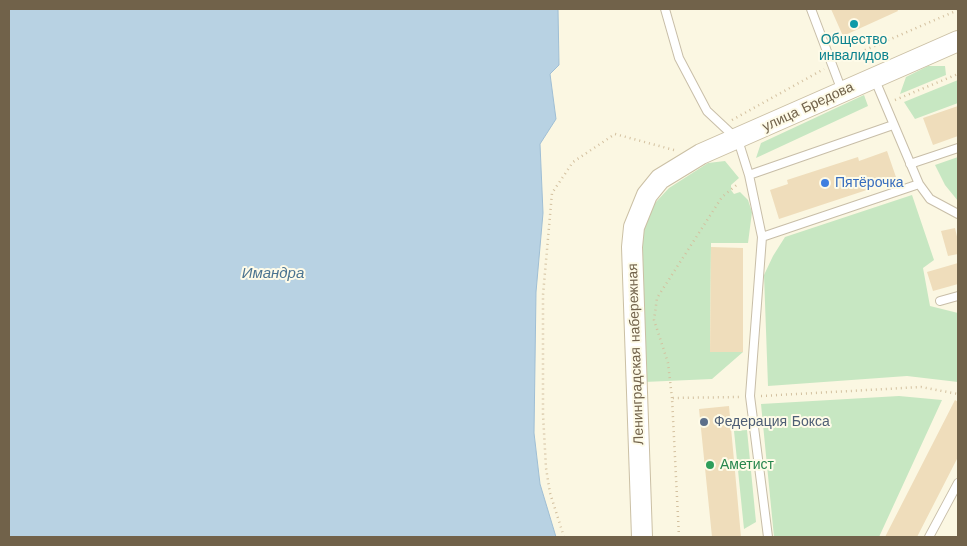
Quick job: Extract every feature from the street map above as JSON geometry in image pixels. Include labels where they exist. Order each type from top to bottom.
[{"type":"main road","name":"улица Бредова","points":[[660,179],[701,154],[738,140],[842,90],[958,41]]},
{"type":"main road","name":"Ленинградская набережная","points":[[642,537],[632,247],[638,212],[647,194],[660,179]]},
{"type":"lane","points":[[665,9],[679,58],[707,111],[738,140],[750,175],[762,237],[750,396],[768,537]]},
{"type":"lane","points":[[811,9],[842,90]]},
{"type":"lane","points":[[874,78],[919,184],[930,199],[958,214]]},
{"type":"lane","points":[[750,175],[893,125]]},
{"type":"lane","points":[[910,164],[958,148]]},
{"type":"lane","points":[[762,237],[919,184]]},
{"type":"lane","points":[[940,301],[958,296]]},
{"type":"lane","points":[[929,537],[958,482]]},
{"type":"path","points":[[722,125],[832,65],[958,10]]},
{"type":"path","points":[[885,105],[958,74]]},
{"type":"path","points":[[564,537],[550,493],[546,468],[543,414],[543,295],[552,193],[572,162],[615,134],[676,150],[668,156]]},
{"type":"path","points":[[679,537],[672,398],[668,363],[654,320],[657,298],[722,197],[750,175]]},
{"type":"path","points":[[672,398],[921,387],[958,394]]},
{"type":"green space","points":[[928,66],[945,66],[946,75],[900,94],[906,77]]},
{"type":"green space","points":[[958,80],[958,103],[915,119],[904,102]]},
{"type":"green space","points":[[864,95],[868,106],[756,158],[761,143]]},
{"type":"green space","points":[[958,157],[958,201],[945,185],[935,165]]},
{"type":"green space","points":[[725,161],[739,178],[731,185],[731,190],[734,194],[740,192],[748,200],[752,212],[748,243],[711,243],[710,351],[743,352],[712,379],[644,382],[641,254],[643,225],[655,203],[669,188],[708,163]]},
{"type":"green space","points":[[912,195],[934,260],[923,268],[930,306],[958,313],[958,382],[907,376],[768,386],[764,275],[785,237]]},
{"type":"green space","points":[[899,396],[942,400],[879,537],[774,537],[761,404]]},
{"type":"green space","points":[[747,430],[756,522],[744,529],[734,431]]},
{"type":"water","name":"Имандра","points":[[9,9],[558,9],[559,65],[550,74],[556,119],[540,144],[543,213],[536,292],[534,433],[540,484],[556,537],[9,537]]},
{"type":"building","name":"Общество инвалидов","points":[[831,9],[897,9],[898,11],[843,36]]},
{"type":"building","points":[[958,106],[958,136],[933,145],[923,118]]},
{"type":"building","points":[[887,151],[897,180],[779,219],[770,190],[788,184],[787,180],[858,157],[859,161]]},
{"type":"building","points":[[955,228],[958,254],[948,256],[941,231]]},
{"type":"building","points":[[711,247],[743,248],[743,352],[710,352]]},
{"type":"building","points":[[958,263],[958,284],[933,291],[927,272]]},
{"type":"building","points":[[955,400],[958,402],[958,457],[917,537],[885,537]]},
{"type":"building","points":[[729,406],[741,537],[712,537],[699,409]]},
{"type":"place","name":"Общество инвалидов","points":[[854,24]]},
{"type":"place","name":"Пятёрочка","points":[[825,183]]},
{"type":"place","name":"Федерация Бокса","points":[[704,422]]},
{"type":"place","name":"Аметист","points":[[710,465]]}]
